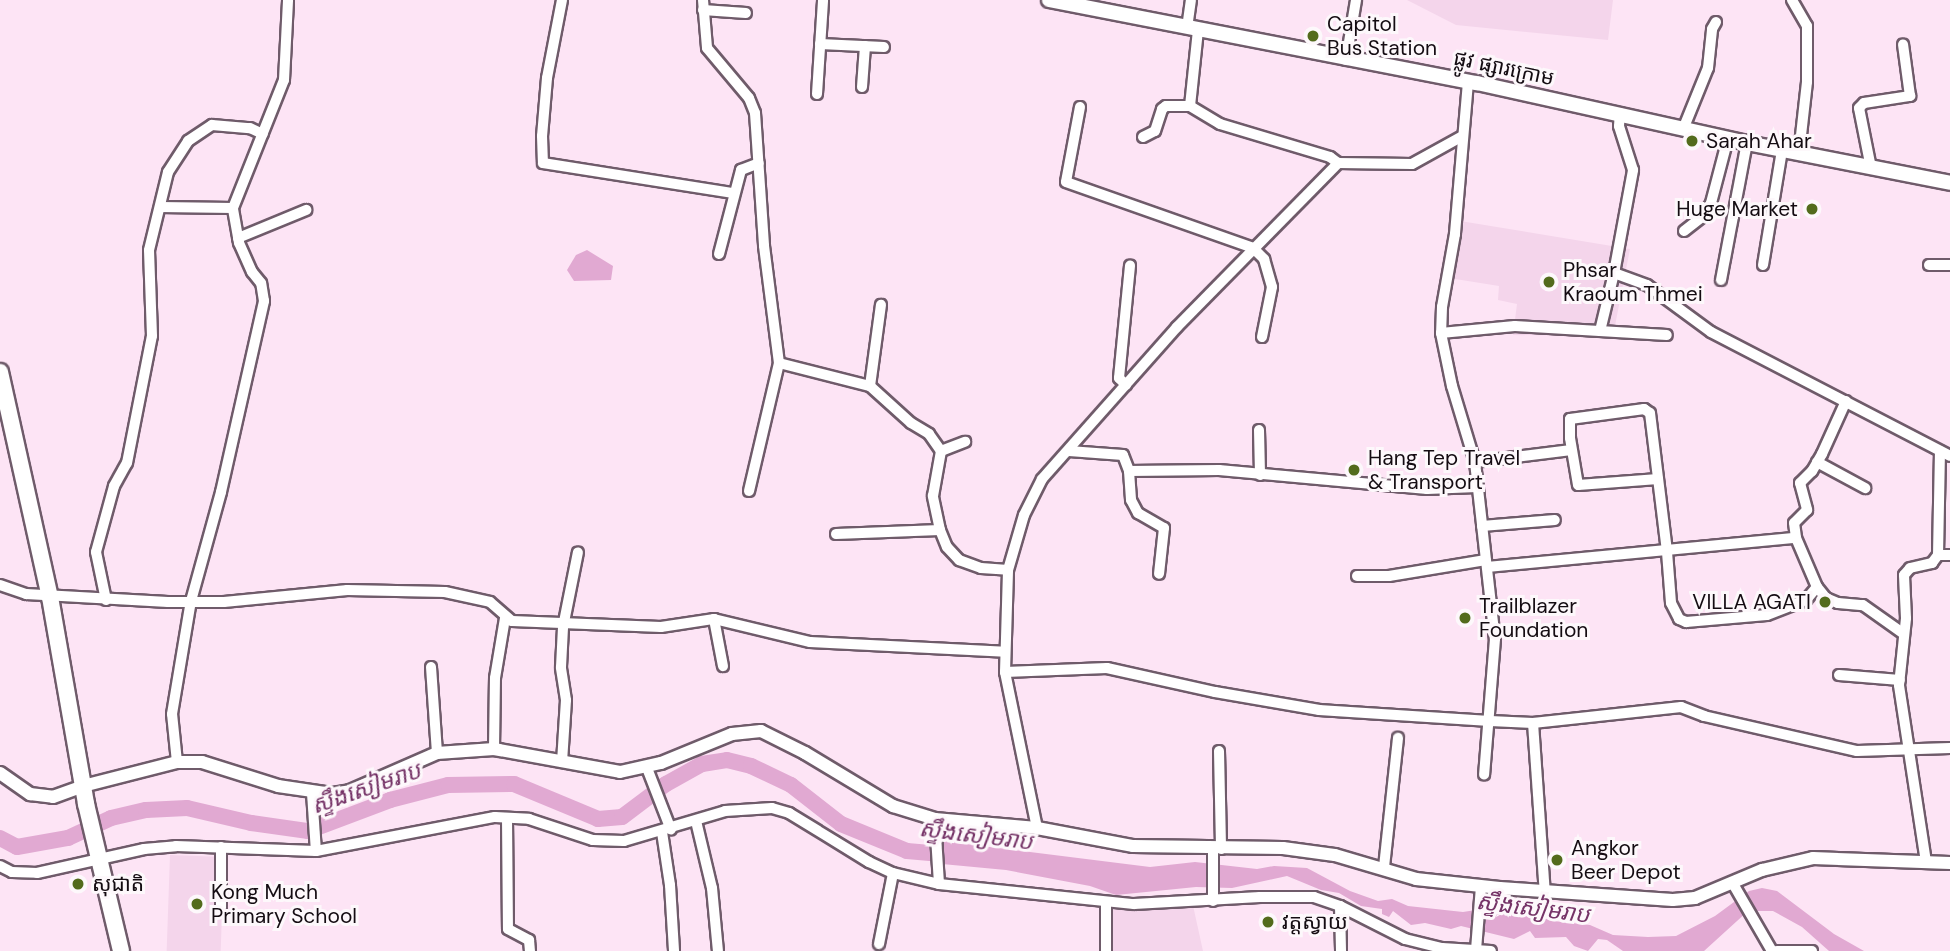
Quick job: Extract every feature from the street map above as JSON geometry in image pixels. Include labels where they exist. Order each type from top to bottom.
[{"type":"highway","points":[[0,372],[50,597],[86,804],[121,951]]},
{"type":"main road","name":"ផ្លូវ ផ្សារក្រោម","points":[[1049,0],[1468,82],[1620,113],[1747,143],[1950,183]]},
{"type":"street","points":[[177,762],[172,714],[191,601],[221,492],[264,301],[261,283],[252,272],[238,239],[233,208],[284,80],[288,0]]},
{"type":"street","points":[[562,0],[550,50],[544,98],[543,163],[732,193]]},
{"type":"street","points":[[817,94],[823,0]]},
{"type":"street","points":[[1190,106],[1191,0]]},
{"type":"street","points":[[1346,60],[1356,0]]},
{"type":"street","points":[[1792,0],[1807,26],[1807,82],[1799,153]]},
{"type":"street","points":[[746,13],[703,5],[707,48],[752,102],[764,246],[779,363],[749,491]]},
{"type":"street","points":[[1684,127],[1708,68],[1712,29],[1716,22]]},
{"type":"street","points":[[820,44],[884,47]]},
{"type":"street","points":[[1871,168],[1859,108],[1864,103],[1910,96],[1903,44]]},
{"type":"street","points":[[862,87],[865,46]]},
{"type":"street","points":[[1468,82],[1461,137],[1455,234],[1441,333],[1452,386],[1475,462],[1495,639],[1484,775]]},
{"type":"street","points":[[1143,137],[1155,131],[1162,109],[1166,106],[1190,106],[1220,124],[1330,157],[1338,163],[1412,164],[1461,137]]},
{"type":"street","points":[[1080,107],[1066,181],[1253,248],[1264,259],[1272,287],[1262,337]]},
{"type":"street","points":[[1600,331],[1633,170],[1619,126],[1620,113]]},
{"type":"street","points":[[106,600],[96,552],[114,486],[127,463],[152,336],[148,269],[160,207],[174,161],[188,141],[204,128],[218,123],[250,128],[263,134]]},
{"type":"street","points":[[1684,231],[1703,216],[1712,202],[1728,138]]},
{"type":"street","points":[[1721,280],[1747,143]]},
{"type":"street","points":[[1763,265],[1782,150]]},
{"type":"street","points":[[719,254],[732,193],[743,167],[759,163]]},
{"type":"street","points":[[1037,828],[1004,673],[1008,570],[1024,516],[1042,479],[1253,248],[1338,163]]},
{"type":"street","points":[[160,207],[233,208]]},
{"type":"street","points":[[238,239],[306,210]]},
{"type":"street","points":[[1929,265],[1950,265]]},
{"type":"street","points":[[1126,385],[1119,378],[1130,266]]},
{"type":"street","points":[[1614,273],[1647,285],[1711,332],[1945,454],[1938,555],[1932,563],[1910,568],[1904,575],[1904,634],[1900,680],[1926,862]]},
{"type":"street","points":[[870,386],[881,305]]},
{"type":"street","points":[[1441,333],[1516,326],[1667,335]]},
{"type":"street","points":[[779,363],[870,386],[911,423],[929,434],[941,451],[933,496],[940,530],[947,547],[959,560],[981,568],[1008,570]]},
{"type":"street","points":[[1846,401],[1817,463],[1799,485],[1807,510],[1794,523],[1796,538],[1817,587],[1832,602],[1867,608],[1904,634]]},
{"type":"street","points":[[1658,479],[1583,487],[1576,483],[1570,419],[1648,411],[1652,417],[1671,603],[1679,619],[1686,622],[1767,615],[1806,600],[1817,587]]},
{"type":"street","points":[[1259,430],[1260,475]]},
{"type":"street","points":[[941,451],[965,442]]},
{"type":"street","points":[[1475,462],[1571,450]]},
{"type":"street","points":[[1069,451],[1123,455],[1129,471],[1131,500],[1138,513],[1164,528],[1159,574]]},
{"type":"street","points":[[1817,463],[1865,488]]},
{"type":"street","points":[[1129,471],[1219,470],[1427,489],[1477,487]]},
{"type":"street","points":[[1482,526],[1555,520]]},
{"type":"street","points":[[836,534],[940,530]]},
{"type":"street","points":[[1357,576],[1389,576],[1486,564],[1667,551],[1796,538]]},
{"type":"street","points":[[562,762],[566,700],[561,667],[564,622],[578,552]]},
{"type":"street","points":[[1938,555],[1950,555]]},
{"type":"street","points":[[0,585],[26,594],[50,597],[223,602],[347,590],[445,592],[490,602],[505,618],[512,621],[661,627],[714,619],[796,641],[1005,652]]},
{"type":"street","points":[[494,749],[495,678],[505,618]]},
{"type":"street","points":[[714,619],[723,666]]},
{"type":"street","points":[[431,667],[437,753]]},
{"type":"street","points":[[1004,673],[1107,668],[1215,692],[1319,710],[1490,721],[1533,723],[1681,707],[1704,716],[1857,751],[1950,748]]},
{"type":"street","points":[[1839,675],[1900,680]]},
{"type":"street","points":[[1533,723],[1545,893]]},
{"type":"street","points":[[0,773],[15,786],[40,798],[53,797],[83,786],[177,762],[202,762],[312,793],[349,791],[437,753],[494,749],[613,772],[647,768],[732,734],[761,731],[805,752],[892,806],[936,825],[1037,828],[1133,846],[1216,853],[1283,848],[1335,855],[1416,878],[1480,892],[1673,900],[1695,898],[1734,887],[1786,862],[1813,858],[1950,863]]},
{"type":"street","points":[[1384,867],[1398,738]]},
{"type":"street","points":[[1214,897],[1219,751]]},
{"type":"street","points":[[647,768],[664,811],[667,831],[674,951]]},
{"type":"street","points":[[312,793],[316,848]]},
{"type":"street","points":[[0,866],[12,872],[37,873],[98,851],[221,847],[316,848],[472,820],[507,818],[529,819],[593,840],[624,841],[667,831],[724,811],[772,808],[789,813],[846,851],[893,873],[1106,903],[1162,905],[1214,897],[1314,897],[1340,906],[1405,939],[1442,948],[1476,946],[1491,951]]},
{"type":"street","points":[[507,818],[508,929],[529,940],[530,951]]},
{"type":"street","points":[[696,821],[712,888],[718,951]]},
{"type":"street","points":[[936,825],[938,881]]},
{"type":"street","points":[[221,847],[221,908]]},
{"type":"street","points":[[879,944],[893,873]]},
{"type":"street","points":[[1734,887],[1774,951],[1812,951]]},
{"type":"street","points":[[1476,946],[1480,892]]},
{"type":"street","points":[[1106,903],[1106,951]]},
{"type":"street","points":[[1340,906],[1341,951]]},
{"type":"shaded area","points":[[1407,0],[1613,0],[1608,40],[1456,25]]},
{"type":"shaded area","name":"Phsar Kraoum Thmei","points":[[1454,220],[1630,249],[1613,336],[1513,335],[1517,304],[1498,300],[1499,286],[1449,278]]},
{"type":"shaded area","points":[[587,250],[613,266],[611,280],[574,281],[567,270],[576,255]]},
{"type":"shaded area","name":"ស្ទឹងសៀមរាប","points":[[941,841],[1150,867],[1195,862],[1257,869],[1274,866],[1307,868],[1350,891],[1378,901],[1392,899],[1408,906],[1463,912],[1501,906],[1518,917],[1534,915],[1553,921],[1590,925],[1613,935],[1676,936],[1715,916],[1749,891],[1762,888],[1777,891],[1834,934],[1864,951],[1829,951],[1802,927],[1773,911],[1748,911],[1704,951],[1623,951],[1607,940],[1598,939],[1588,951],[1574,946],[1566,937],[1535,938],[1530,931],[1514,939],[1461,926],[1451,929],[1425,923],[1411,925],[1393,911],[1389,917],[1382,914],[1382,909],[1361,906],[1339,893],[1321,890],[1287,876],[1232,888],[1196,887],[1116,895],[1090,886],[1006,870],[942,864]]},
{"type":"shaded area","name":"Kong Much Primary School","points":[[170,855],[224,857],[221,951],[167,951]]},
{"type":"shaded area","points":[[1192,901],[1203,951],[1109,951],[1107,906]]},
{"type":"waterway","name":"ស្ទឹងសៀមរាប","points":[[0,838],[17,847],[68,838],[111,818],[146,810],[187,808],[251,823],[308,831],[390,800],[448,785],[514,784],[598,819],[622,817],[666,784],[702,764],[727,760],[751,766],[791,785],[841,824],[907,851],[953,855]]},
{"type":"place","name":"Capitol Bus Station","points":[[1313,36]]},
{"type":"place","name":"Sarah Ahar","points":[[1692,141]]},
{"type":"place","name":"Huge Market","points":[[1812,209]]},
{"type":"place","name":"Phsar Kraoum Thmei","points":[[1549,282]]},
{"type":"place","name":"Hang Tep Travel & Transport","points":[[1354,470]]},
{"type":"place","name":"VILLA AGATI","points":[[1825,602]]},
{"type":"place","name":"Trailblazer Foundation","points":[[1465,618]]},
{"type":"place","name":"Angkor Beer Depot","points":[[1557,860]]},
{"type":"place","name":"សុជាតិ","points":[[78,884]]},
{"type":"place","name":"Kong Much Primary School","points":[[197,904]]},
{"type":"place","name":"វត្តស្វាយ","points":[[1268,922]]}]
